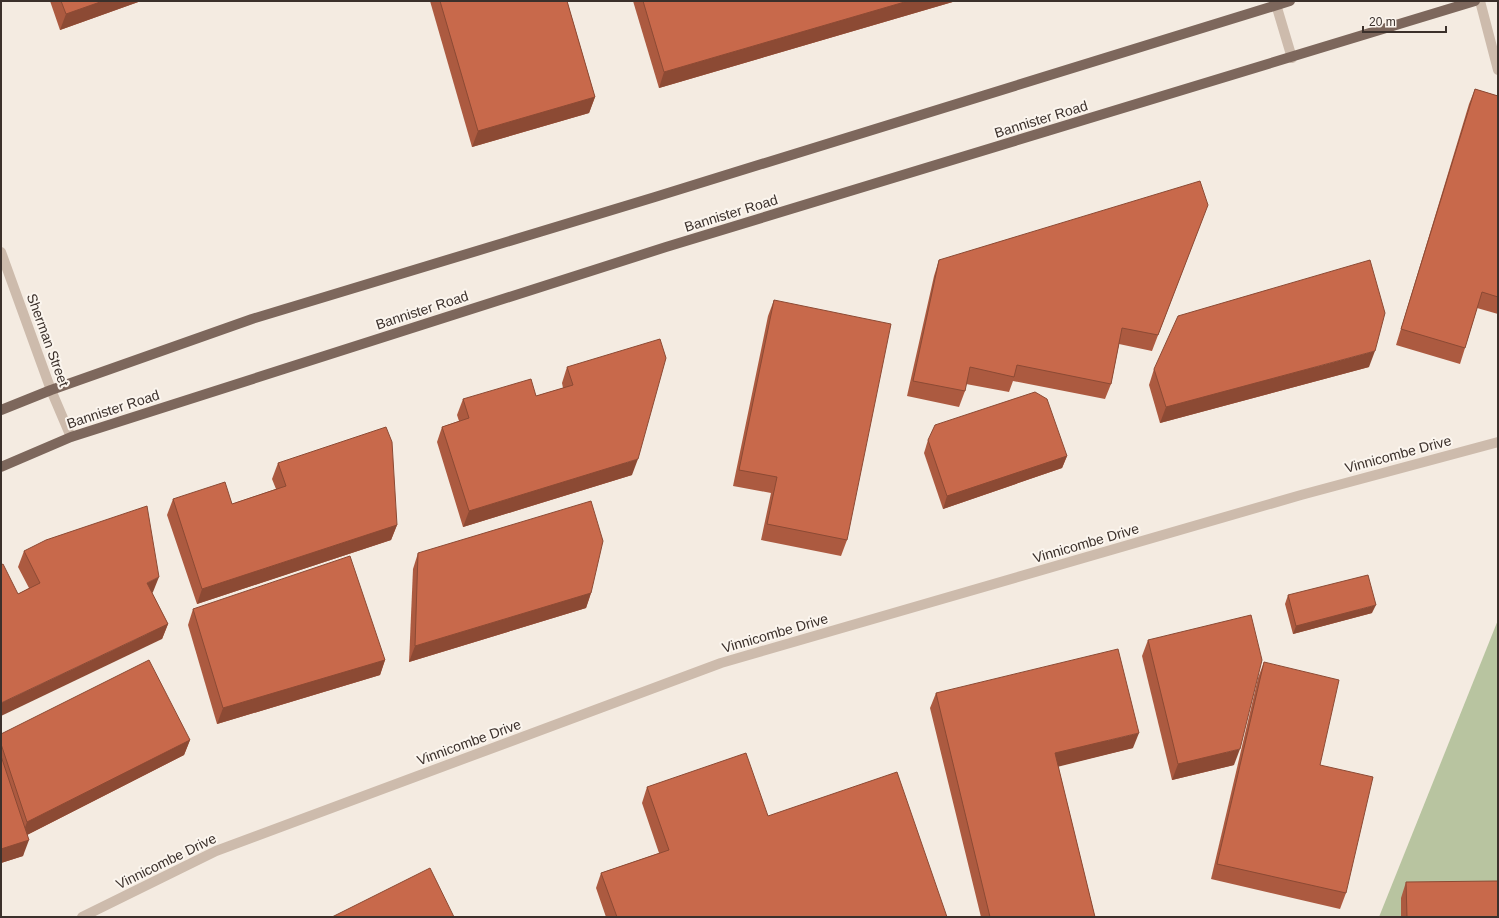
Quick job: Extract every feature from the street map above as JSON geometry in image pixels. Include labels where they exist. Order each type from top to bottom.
[{"type":"main road","points":[[1,410],[51,390],[252,319],[647,199],[1276,3],[1290,1]]},
{"type":"main road","name":"Bannister Road","points":[[1,467],[71,437],[666,247],[1292,58],[1475,1]]},
{"type":"street","points":[[1480,1],[1498,70]]},
{"type":"street","points":[[1276,3],[1292,58]]},
{"type":"street","name":"Sherman Street","points":[[1,252],[51,390],[71,437]]},
{"type":"street","name":"Vinnicombe Drive","points":[[82,917],[216,851],[721,663],[1301,495],[1498,442]]},
{"type":"green space","points":[[1498,620],[1498,914],[1459,917],[1379,917]]},
{"type":"building","points":[[61,1],[103,1],[66,14]]},
{"type":"building","points":[[440,1],[567,1],[595,97],[478,131]]},
{"type":"building","points":[[643,1],[908,1],[664,72]]},
{"type":"building","points":[[1475,89],[1498,96],[1498,297],[1482,292],[1465,348],[1401,329]]},
{"type":"building","points":[[1200,181],[1208,205],[1158,335],[1122,328],[1111,384],[1017,365],[1014,377],[970,367],[965,391],[913,381],[939,260]]},
{"type":"building","points":[[1370,260],[1385,313],[1375,351],[1166,407],[1154,369],[1178,316]]},
{"type":"building","points":[[774,300],[891,324],[847,540],[767,524],[777,477],[739,470]]},
{"type":"building","points":[[660,339],[666,358],[638,459],[469,511],[442,427],[469,418],[463,399],[531,379],[536,396],[573,385],[567,367]]},
{"type":"building","points":[[1035,392],[1047,399],[1067,456],[947,496],[928,440],[935,425]]},
{"type":"building","points":[[386,427],[392,442],[397,525],[202,589],[173,499],[225,482],[232,504],[286,486],[278,463]]},
{"type":"building","points":[[591,501],[603,541],[591,593],[415,646],[418,553]]},
{"type":"building","points":[[147,506],[159,577],[147,583],[168,624],[1,703],[1,565],[3,564],[18,594],[40,583],[24,551],[46,540]]},
{"type":"building","points":[[350,556],[385,660],[223,708],[193,609]]},
{"type":"building","points":[[1368,575],[1376,605],[1296,626],[1288,595]]},
{"type":"building","points":[[1251,615],[1262,660],[1240,749],[1178,764],[1148,640]]},
{"type":"building","points":[[1118,649],[1139,733],[1055,753],[1095,917],[990,917],[936,693]]},
{"type":"building","points":[[149,660],[190,740],[27,822],[1,744],[1,734]]},
{"type":"building","points":[[1264,662],[1339,680],[1320,765],[1373,777],[1346,893],[1217,864]]},
{"type":"building","points":[[746,753],[768,816],[897,772],[947,917],[617,917],[601,873],[669,850],[647,787]]},
{"type":"building","points":[[1,756],[29,840],[1,849]]},
{"type":"building","points":[[430,868],[454,917],[332,917]]},
{"type":"building","points":[[1498,881],[1498,917],[1407,917],[1406,882]]}]
